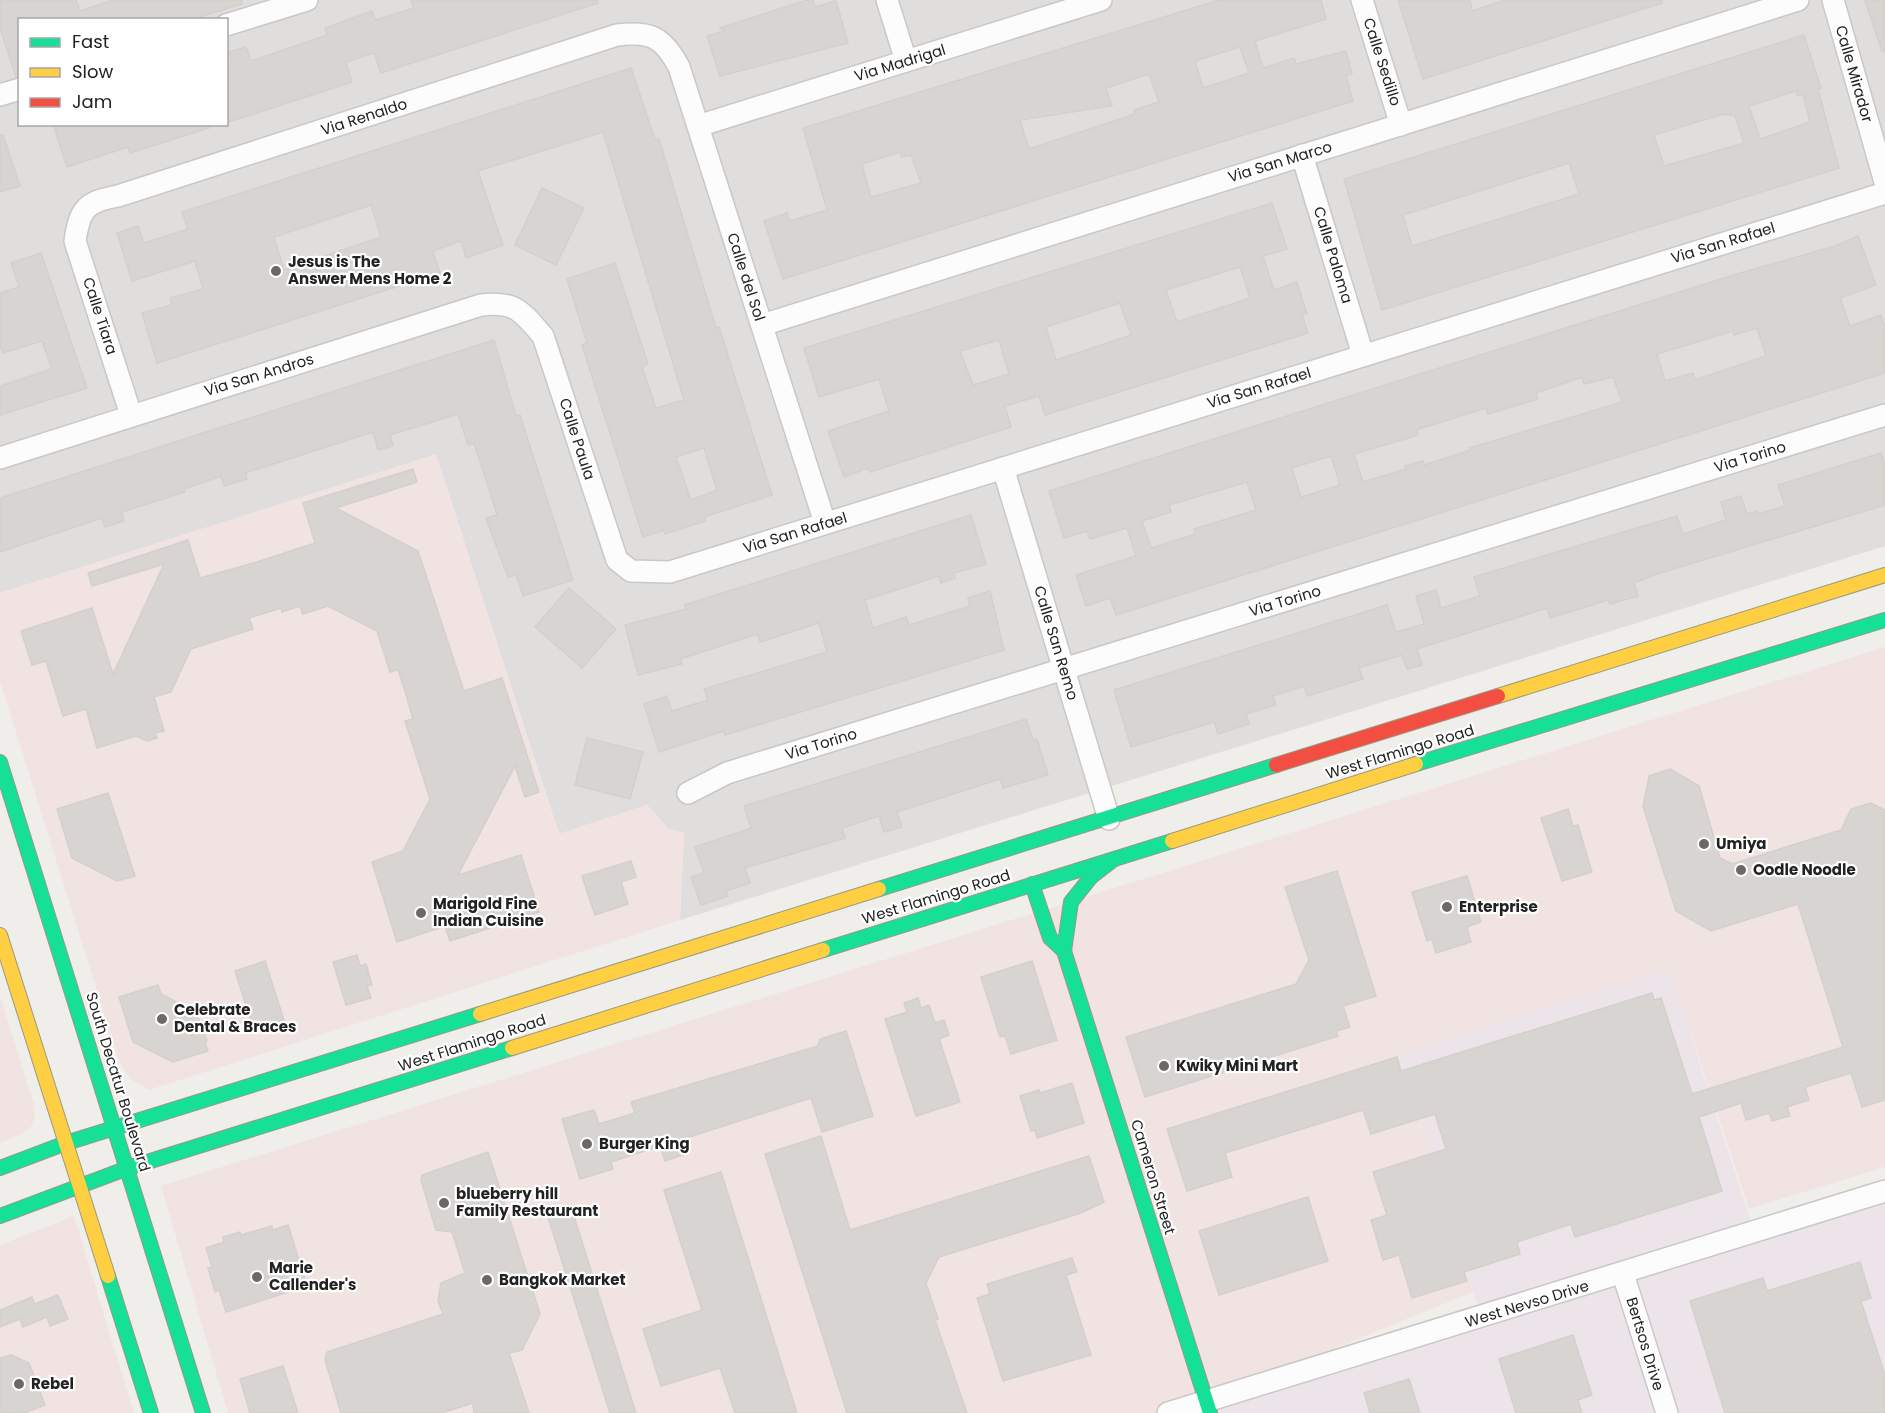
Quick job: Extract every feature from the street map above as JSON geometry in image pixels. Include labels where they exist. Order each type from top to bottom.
[{"type":"main road","name":"West Flamingo Road","points":[[0,1168],[66,1143],[1459,710],[1885,575]]},
{"type":"main road","name":"West Flamingo Road","points":[[0,1216],[128,1168],[1354,783],[1885,620]]},
{"type":"main road","points":[[1607,678],[1653,648]]},
{"type":"main road","points":[[1452,728],[1459,710]]},
{"type":"main road","points":[[1470,731],[1472,747]]},
{"type":"main road","name":"South Decatur Boulevard","points":[[0,762],[6,804],[128,1168],[203,1413]]},
{"type":"main road","points":[[1354,783],[1374,763]]},
{"type":"main road","points":[[1089,839],[1109,819]]},
{"type":"main road","name":"Cameron Street","points":[[1064,951],[1069,930],[1067,916],[1071,902],[1091,877],[1118,857]]},
{"type":"main road","points":[[1032,884],[1038,871],[1047,863]]},
{"type":"main road","points":[[918,894],[923,877]]},
{"type":"main road","name":"Cameron Street","points":[[1032,884],[1050,938],[1064,951],[1208,1407]]},
{"type":"main road","points":[[0,935],[151,1413]]},
{"type":"main road","points":[[777,964],[820,936]]},
{"type":"main road","points":[[664,973],[688,950]]},
{"type":"main road","points":[[576,1000],[586,982]]},
{"type":"main road","points":[[612,1016],[613,1000]]},
{"type":"main road","points":[[474,1059],[494,1038]]},
{"type":"street","points":[[228,24],[307,0]]},
{"type":"street","points":[[886,0],[906,61]]},
{"type":"street","name":"Via Madrigal","points":[[698,126],[1101,0]]},
{"type":"street","name":"Calle Sedillo","points":[[1362,0],[1401,124]]},
{"type":"street","name":"Via San Marco","points":[[762,325],[1798,0]]},
{"type":"street","name":"Calle Mirador","points":[[1833,0],[1885,182]]},
{"type":"street","name":"Via Renaldo","points":[[79,217],[94,200],[117,196],[617,35],[636,33],[655,37]]},
{"type":"street","name":"Calle del Sol","points":[[655,37],[669,48],[679,66],[825,523]]},
{"type":"street","name":"Calle Paloma","points":[[1302,155],[1363,355]]},
{"type":"street","name":"Via San Rafael","points":[[631,571],[670,572],[1885,193]]},
{"type":"street","name":"Calle Tiara","points":[[79,217],[75,241],[132,416]]},
{"type":"street","name":"Via San Andros","points":[[0,458],[481,305],[500,303],[518,308]]},
{"type":"street","name":"Calle Paula","points":[[518,308],[543,336],[617,560],[631,571]]},
{"type":"street","name":"Via Torino","points":[[688,793],[727,773],[1885,415]]},
{"type":"street","name":"Calle San Remo","points":[[1003,468],[1109,819]]},
{"type":"street","name":"West Nevso Drive","points":[[1168,1413],[1208,1407],[1885,1191]]},
{"type":"street","name":"Bertsos Drive","points":[[1623,1274],[1667,1413]]},
{"type":"shaded area","points":[[0,0],[1885,0],[1885,546],[680,920],[684,833],[669,829],[647,805],[559,834],[436,455],[0,593]]},
{"type":"shaded area","points":[[436,454],[559,834],[646,805],[669,829],[684,832],[680,920],[149,1090],[130,1079],[119,1061],[0,681],[0,593]]},
{"type":"shaded area","points":[[1885,647],[1885,1167],[1749,1209],[1669,969],[1399,1053],[1473,1292],[1206,1401],[1210,1413],[228,1413],[161,1186]]},
{"type":"shaded area","points":[[1669,969],[1754,1232],[1885,1191],[1885,1413],[1210,1413],[1206,1401],[1481,1317],[1399,1053]]},
{"type":"shaded area","points":[[0,996],[34,1105],[35,1117],[31,1127],[20,1135],[0,1143]]},
{"type":"shaded area","points":[[74,1216],[134,1413],[0,1413],[0,1245]]},
{"type":"building","points":[[0,0],[76,0],[80,11],[113,0],[242,0],[242,4],[196,18],[18,18],[18,77],[16,77],[0,28]]},
{"type":"building","points":[[411,0],[597,0],[598,3],[381,73],[374,53],[346,62],[352,82],[228,122],[228,60],[231,59],[229,52],[246,47],[251,61],[327,35],[325,28],[372,11],[375,20],[414,8]]},
{"type":"building","points":[[813,0],[815,7],[836,1],[848,43],[720,76],[707,36],[724,31],[720,28]]},
{"type":"building","points":[[1219,0],[1321,0],[1326,19],[1255,41],[1263,68],[1294,58],[1296,64],[1346,51],[1352,74],[1346,76],[1353,101],[783,279],[764,221],[787,213],[790,221],[827,210],[803,128]],"holes":[[[1240,47],[1249,73],[1203,88],[1195,61]],[[1149,74],[1159,102],[1134,110],[1135,114],[1029,149],[1020,120],[1112,106],[1106,88]],[[900,152],[902,157],[911,155],[921,183],[871,197],[862,164]]]},
{"type":"building","points":[[1398,0],[1470,0],[1472,11],[1505,0],[1662,0],[1662,3],[1423,79]]},
{"type":"building","points":[[1865,0],[1885,0],[1885,51],[1882,51]]},
{"type":"building","points":[[1804,35],[1821,88],[1818,89],[1839,168],[1382,310],[1344,179]],"holes":[[[1796,91],[1798,96],[1803,94],[1810,122],[1760,139],[1749,106]],[[1724,114],[1735,116],[1744,143],[1664,166],[1654,135]],[[1569,163],[1579,194],[1412,246],[1403,215]]]},
{"type":"building","points":[[631,68],[655,140],[659,139],[716,328],[719,327],[772,495],[704,517],[705,521],[665,534],[664,530],[643,537],[582,345],[587,343],[567,279],[615,263],[648,364],[643,366],[643,370],[656,408],[684,400],[603,132],[478,171],[503,245],[466,258],[461,241],[433,251],[440,273],[157,363],[142,313],[172,305],[170,298],[203,289],[195,261],[132,281],[117,233],[138,226],[144,243],[188,229],[182,212]],"holes":[[[371,205],[381,237],[284,270],[274,237]],[[704,448],[717,490],[691,500],[676,457]]]},
{"type":"building","points":[[54,126],[209,126],[209,128],[130,153],[128,147],[67,167]]},
{"type":"building","points":[[0,135],[3,135],[20,186],[0,192]]},
{"type":"building","points":[[542,188],[584,208],[556,265],[515,245]]},
{"type":"building","points":[[1272,203],[1287,249],[1263,256],[1274,290],[1297,282],[1307,314],[1302,315],[1308,333],[1045,415],[1039,396],[1005,406],[1011,427],[870,472],[868,468],[844,477],[828,431],[889,411],[879,379],[819,397],[804,348]],"holes":[[[1240,267],[1250,298],[1177,322],[1166,290]],[[1120,303],[1131,335],[1056,360],[1046,327]],[[999,340],[1009,374],[973,385],[960,351]]]},
{"type":"building","points":[[1858,236],[1876,285],[1840,298],[1850,326],[1881,315],[1885,327],[1885,373],[1116,615],[1110,598],[1086,606],[1076,575],[1136,556],[1127,528],[1090,539],[1087,531],[1064,538],[1049,491],[1740,273],[1835,246]],"holes":[[[1757,328],[1766,356],[1695,380],[1693,373],[1665,381],[1657,354],[1733,331],[1734,335]],[[1582,377],[1584,384],[1613,377],[1622,402],[1470,448],[1471,450],[1424,465],[1423,461],[1405,466],[1406,469],[1363,482],[1354,454],[1415,436],[1418,434],[1416,430],[1486,408],[1488,414],[1538,399],[1536,393]],[[1331,456],[1340,485],[1301,497],[1292,468]],[[1247,482],[1256,510],[1194,529],[1196,534],[1151,548],[1142,521],[1171,512],[1169,505]]]},
{"type":"building","points":[[41,253],[87,388],[0,415],[0,386],[52,369],[42,341],[3,353],[0,345],[0,293],[19,287],[11,263]]},
{"type":"building","points":[[494,340],[516,416],[520,415],[573,580],[523,596],[516,575],[508,577],[486,518],[497,515],[474,444],[468,445],[458,414],[390,435],[393,446],[378,450],[373,432],[245,473],[247,479],[224,486],[221,476],[184,489],[185,492],[122,512],[124,521],[105,527],[102,518],[0,552],[0,498]]},
{"type":"building","points":[[1881,453],[1885,464],[1885,505],[1657,574],[1634,583],[1638,596],[1610,604],[1608,600],[1550,618],[1547,608],[1417,649],[1422,665],[1407,669],[1402,655],[1359,668],[1363,679],[1307,696],[1304,686],[1273,696],[1276,705],[1246,714],[1249,724],[1218,734],[1214,722],[1131,747],[1114,690],[1387,605],[1396,632],[1424,624],[1416,596],[1436,590],[1441,608],[1480,596],[1474,577],[1677,516],[1683,534],[1726,520],[1721,502],[1741,496],[1747,514],[1757,511],[1758,514],[1785,506],[1778,485]]},
{"type":"building","points":[[413,469],[417,482],[336,508],[418,551],[464,691],[502,678],[539,792],[525,797],[515,766],[458,875],[521,855],[539,912],[450,941],[445,926],[397,942],[372,862],[403,851],[430,799],[405,721],[413,719],[405,691],[398,670],[390,672],[377,631],[328,606],[303,614],[300,606],[282,612],[281,608],[249,618],[253,629],[191,649],[171,692],[154,697],[164,731],[155,733],[157,738],[147,741],[136,736],[97,748],[86,709],[63,716],[46,661],[32,665],[21,631],[92,608],[113,674],[164,564],[92,586],[88,573],[188,540],[200,578],[257,562],[315,543],[303,503]]},
{"type":"building","points":[[971,515],[986,564],[954,573],[955,578],[941,583],[939,576],[865,600],[873,628],[906,617],[909,625],[970,606],[968,598],[990,591],[1004,650],[725,735],[724,731],[659,752],[644,704],[667,696],[672,711],[708,700],[704,689],[827,652],[819,623],[760,642],[758,634],[680,659],[682,664],[638,675],[625,625],[686,609],[684,605]]},
{"type":"building","points":[[569,588],[616,629],[582,668],[535,627]]},
{"type":"building","points":[[1026,719],[1033,740],[1037,739],[1048,775],[1003,788],[1000,779],[897,812],[902,827],[884,832],[879,816],[842,828],[845,838],[745,868],[750,883],[726,891],[728,896],[701,905],[691,877],[704,873],[695,847],[751,828],[744,806]]},
{"type":"building","points":[[587,738],[643,752],[630,799],[575,785]]},
{"type":"building","points":[[1670,769],[1699,786],[1720,858],[1732,864],[1841,830],[1851,809],[1871,803],[1885,810],[1885,1100],[1862,1107],[1851,1073],[1805,1087],[1809,1100],[1787,1107],[1790,1116],[1772,1121],[1769,1113],[1746,1120],[1741,1103],[1699,1117],[1722,1191],[1575,1237],[1571,1224],[1517,1242],[1520,1254],[1464,1272],[1467,1281],[1412,1298],[1399,1255],[1383,1260],[1371,1220],[1387,1215],[1373,1172],[1446,1149],[1435,1114],[1371,1134],[1363,1110],[1225,1153],[1232,1177],[1187,1191],[1167,1129],[1397,1057],[1401,1071],[1652,993],[1654,1000],[1661,998],[1692,1094],[1843,1047],[1798,904],[1711,931],[1676,911],[1643,806],[1649,776]]},
{"type":"building","points":[[108,793],[135,876],[117,881],[72,858],[57,809]]},
{"type":"building","points":[[1568,809],[1573,826],[1578,825],[1592,872],[1562,881],[1541,818]]},
{"type":"building","points":[[631,861],[636,877],[621,882],[628,904],[595,915],[582,876]]},
{"type":"building","points":[[1337,871],[1376,996],[1343,1006],[1350,1027],[1336,1031],[1338,1036],[1145,1097],[1126,1037],[1296,984],[1309,960],[1285,887]]},
{"type":"building","name":"Enterprise","points":[[1467,876],[1481,922],[1467,927],[1471,942],[1436,953],[1432,939],[1427,941],[1412,892]]},
{"type":"building","points":[[357,955],[360,966],[366,964],[372,985],[367,986],[371,998],[346,1005],[333,962]]},
{"type":"building","points":[[265,961],[284,1020],[254,1030],[235,971]]},
{"type":"building","points":[[1032,961],[1057,1040],[1011,1054],[1005,1036],[1000,1037],[981,977]]},
{"type":"building","name":"Celebrate Dental & Braces","points":[[158,985],[161,994],[196,1012],[207,1041],[205,1042],[208,1051],[173,1062],[133,1042],[119,997]]},
{"type":"building","points":[[918,998],[921,1008],[929,1005],[935,1023],[944,1020],[949,1035],[939,1039],[960,1102],[916,1116],[885,1019],[907,1012],[904,1003]]},
{"type":"building","points":[[846,1031],[873,1116],[822,1132],[811,1098],[680,1140],[685,1154],[665,1161],[660,1146],[611,1162],[613,1169],[580,1179],[562,1119],[594,1110],[599,1124],[635,1113],[631,1102],[818,1046],[820,1039]]},
{"type":"building","points":[[1072,1083],[1084,1123],[1037,1138],[1035,1130],[1031,1131],[1020,1096],[1039,1090],[1040,1093]]},
{"type":"building","points":[[821,1136],[850,1230],[1089,1156],[1104,1202],[1081,1213],[939,1257],[926,1283],[938,1319],[935,1320],[967,1413],[847,1413],[765,1154]]},
{"type":"building","name":"Bangkok Market","points":[[488,1152],[540,1314],[522,1350],[509,1353],[529,1413],[474,1413],[473,1403],[442,1413],[341,1413],[325,1360],[327,1352],[443,1314],[438,1301],[441,1283],[465,1273],[452,1232],[436,1230],[421,1180],[422,1175]]},
{"type":"building","points":[[721,1172],[797,1413],[735,1413],[720,1368],[661,1386],[643,1329],[702,1310],[664,1190]]},
{"type":"building","points":[[1308,1197],[1328,1261],[1219,1295],[1199,1231]]},
{"type":"building","points":[[572,1210],[636,1413],[610,1413],[548,1217]]},
{"type":"building","name":"Marie Callender's","points":[[288,1225],[307,1286],[226,1312],[219,1290],[215,1292],[208,1268],[212,1267],[206,1248],[224,1242],[223,1237],[240,1232],[241,1235],[272,1226],[273,1230]]},
{"type":"building","points":[[1072,1258],[1077,1272],[1066,1275],[1091,1355],[1003,1381],[977,1298],[990,1294],[987,1284]]},
{"type":"building","points":[[1860,1262],[1871,1298],[1861,1301],[1885,1375],[1885,1413],[1725,1413],[1690,1301],[1763,1278],[1767,1291]]},
{"type":"building","points":[[58,1295],[68,1319],[50,1326],[47,1317],[23,1327],[20,1319],[0,1327],[0,1310],[32,1297],[34,1304]]},
{"type":"building","points":[[1573,1335],[1592,1395],[1578,1400],[1582,1413],[1516,1413],[1499,1359]]},
{"type":"building","name":"Rebel","points":[[11,1355],[29,1363],[45,1405],[24,1413],[0,1413],[0,1358]]},
{"type":"building","points":[[283,1366],[298,1413],[250,1413],[240,1379]]},
{"type":"building","points":[[1409,1379],[1420,1413],[1370,1413],[1364,1393]]},
{"type":"traffic: fast","points":[[1416,764],[1885,620]]},
{"type":"traffic: fast","points":[[0,762],[203,1413]]},
{"type":"traffic: fast","points":[[879,889],[1276,765]]},
{"type":"traffic: fast","points":[[823,950],[1172,841]]},
{"type":"traffic: fast","points":[[1064,951],[1071,902],[1091,877],[1113,860]]},
{"type":"traffic: fast","points":[[1032,884],[1050,938],[1064,951],[1210,1413]]},
{"type":"traffic: fast","points":[[0,1168],[66,1143],[480,1014]]},
{"type":"traffic: fast","points":[[0,1216],[128,1168],[512,1048]]},
{"type":"traffic: fast","points":[[108,1276],[151,1413]]},
{"type":"traffic: slow","points":[[1498,696],[1885,575]]},
{"type":"traffic: slow","points":[[1172,841],[1416,764]]},
{"type":"traffic: slow","points":[[480,1014],[879,889]]},
{"type":"traffic: slow","points":[[0,935],[108,1276]]},
{"type":"traffic: slow","points":[[512,1048],[823,950]]},
{"type":"traffic: jam","points":[[1276,765],[1498,696]]},
{"type":"place","name":"Jesus is The Answer Mens Home 2","points":[[276,271]]},
{"type":"place","name":"Umiya","points":[[1704,844]]},
{"type":"place","name":"Oodle Noodle","points":[[1741,870]]},
{"type":"place","name":"Enterprise","points":[[1447,907]]},
{"type":"place","name":"Marigold Fine Indian Cuisine","points":[[421,913]]},
{"type":"place","name":"Celebrate Dental & Braces","points":[[162,1019]]},
{"type":"place","name":"Kwiky Mini Mart","points":[[1164,1066]]},
{"type":"place","name":"Burger King","points":[[587,1144]]},
{"type":"place","name":"blueberry hill Family Restaurant","points":[[444,1203]]},
{"type":"place","name":"Marie Callender's","points":[[257,1277]]},
{"type":"place","name":"Bangkok Market","points":[[487,1280]]},
{"type":"place","name":"Rebel","points":[[19,1384]]}]
